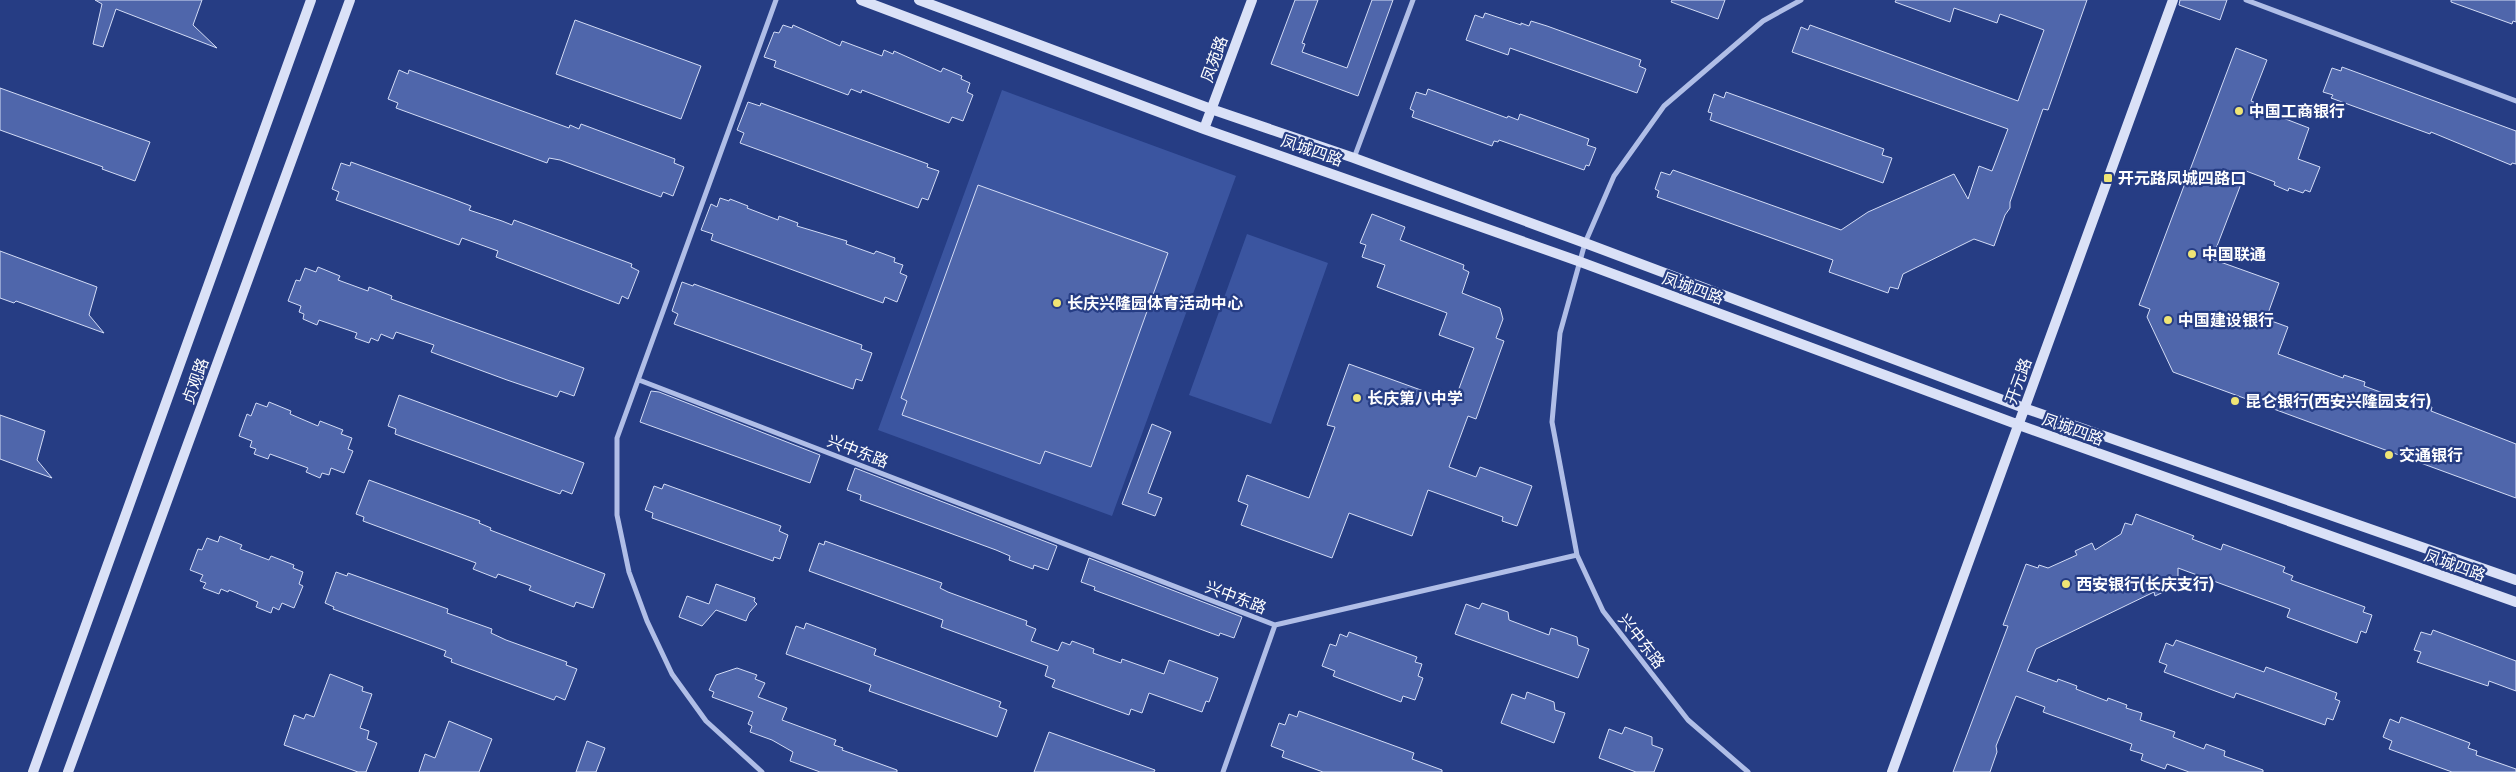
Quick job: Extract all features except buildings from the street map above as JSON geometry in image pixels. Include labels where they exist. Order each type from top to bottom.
[{"type":"street","name":"贞观路","points":[[33,772],[311,0]]},
{"type":"street","name":"贞观路","points":[[68,772],[350,0]]},
{"type":"street","points":[[762,772],[706,721],[672,674],[647,621],[629,572],[617,515],[617,438],[776,0]]},
{"type":"street","name":"凤城四路","points":[[861,0],[1204,129],[1578,261],[2019,425],[2516,602]]},
{"type":"street","name":"凤城四路","points":[[919,0],[1211,109],[1354,158],[1585,243],[2024,408],[2516,580]]},
{"type":"street","name":"凤苑路","points":[[1204,129],[1252,0]]},
{"type":"street","points":[[1354,158],[1413,0]]},
{"type":"street","points":[[1577,556],[1552,422],[1560,333],[1578,261],[1585,243],[1614,176],[1664,106],[1763,21],[1801,0]]},
{"type":"street","name":"开元路","points":[[1892,772],[2173,0]]},
{"type":"street","points":[[2246,0],[2516,101]]},
{"type":"street","name":"兴中东路","points":[[638,380],[1275,625],[1577,556],[1603,611],[1688,720],[1748,772]]},
{"type":"street","points":[[1223,772],[1275,625]]},
{"type":"shaded area","name":"长庆兴隆园体育活动中心","points":[[1002,90],[1236,176],[1112,516],[878,430]]},
{"type":"shaded area","points":[[1247,234],[1328,263],[1271,424],[1189,395]]},
{"type":"place","name":"中国工商银行","points":[[2239,111]]},
{"type":"place","name":"开元路凤城四路口","points":[[2108,178]]},
{"type":"place","name":"中国联通","points":[[2192,254]]},
{"type":"place","name":"长庆兴隆园体育活动中心","points":[[1057,303]]},
{"type":"place","name":"中国建设银行","points":[[2168,320]]},
{"type":"place","name":"长庆第八中学","points":[[1357,398]]},
{"type":"place","name":"昆仑银行(西安兴隆园支行)","points":[[2235,401]]},
{"type":"place","name":"交通银行","points":[[2389,455]]},
{"type":"place","name":"西安银行(长庆支行)","points":[[2066,584]]}]
